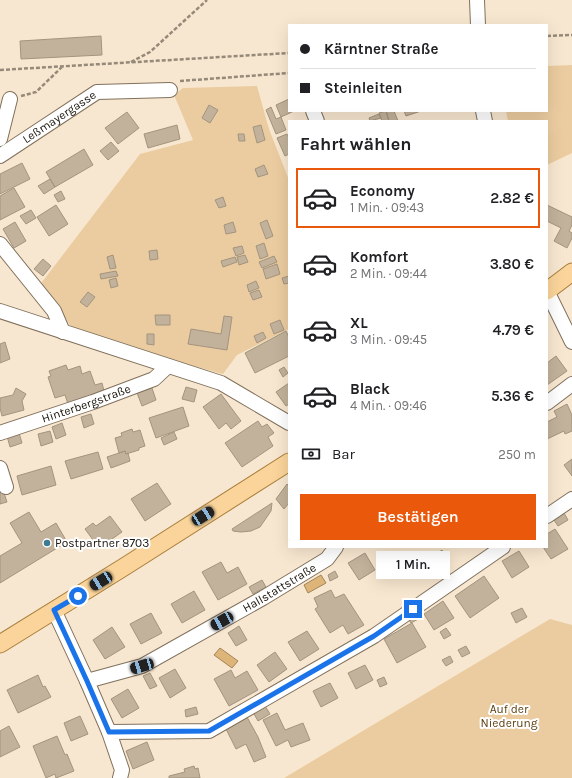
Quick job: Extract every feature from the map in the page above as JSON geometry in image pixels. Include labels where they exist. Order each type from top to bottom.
[{"type":"main road","points":[[548,290],[572,272]]},
{"type":"main road","points":[[0,644],[288,463]]},
{"type":"street","name":"Leßmayergasse","points":[[0,156],[97,92],[170,90]]},
{"type":"street","points":[[0,139],[10,99]]},
{"type":"street","points":[[0,244],[54,311],[63,332]]},
{"type":"street","points":[[548,293],[572,342]]},
{"type":"street","points":[[0,311],[221,383],[288,422]]},
{"type":"street","name":"Hinterbergstraße","points":[[0,433],[93,402],[154,379],[168,366]]},
{"type":"street","points":[[548,402],[572,384]]},
{"type":"street","points":[[0,468],[6,487]]},
{"type":"street","points":[[548,515],[572,499]]},
{"type":"street","name":"Hallstattstraße","points":[[87,681],[142,666],[327,560],[335,548]]},
{"type":"street","points":[[109,732],[209,731],[374,636],[502,548]]},
{"type":"street","points":[[54,610],[109,732],[122,770],[120,778]]},
{"type":"path","points":[[129,63],[150,52],[207,0]]},
{"type":"path","points":[[548,36],[572,35]]},
{"type":"path","points":[[0,70],[288,53]]},
{"type":"path","points":[[10,99],[36,92],[63,66]]},
{"type":"path","points":[[170,90],[177,81],[288,73]]},
{"type":"green space","points":[[572,65],[572,153],[548,165],[548,120],[508,120],[506,112],[548,112],[548,66]]},
{"type":"green space","points":[[257,86],[269,129],[288,177],[288,330],[237,355],[223,374],[150,354],[72,328],[58,307],[39,286],[140,154],[193,140],[174,95],[183,88]]},
{"type":"green space","name":"Auf der Niederung","points":[[550,619],[572,625],[572,778],[284,778]]},
{"type":"shaded area","points":[[321,575],[326,583],[308,593],[304,585]]},
{"type":"shaded area","points":[[220,648],[238,661],[232,668],[214,655]]},
{"type":"building","points":[[101,36],[102,55],[21,59],[20,41]]},
{"type":"building","points":[[288,99],[288,112],[292,112],[281,117],[276,105]]},
{"type":"building","points":[[209,105],[218,110],[210,123],[202,118]]},
{"type":"building","points":[[271,107],[276,119],[281,117],[286,130],[276,134],[266,110]]},
{"type":"building","points":[[127,112],[139,128],[118,144],[105,128]]},
{"type":"building","points":[[386,112],[389,120],[382,120],[379,113]]},
{"type":"building","points":[[386,112],[394,112],[398,120],[389,120]]},
{"type":"building","points":[[404,112],[418,112],[406,116]]},
{"type":"building","points":[[379,114],[381,118],[370,120],[369,118]]},
{"type":"building","points":[[177,125],[180,139],[148,148],[144,134]]},
{"type":"building","points":[[261,125],[265,140],[257,143],[253,127]]},
{"type":"building","points":[[238,134],[244,134],[245,141],[239,141]]},
{"type":"building","points":[[287,134],[288,154],[285,156],[277,138]]},
{"type":"building","points":[[111,142],[119,151],[108,160],[100,151]]},
{"type":"building","points":[[84,149],[93,165],[55,187],[46,172]]},
{"type":"building","points":[[22,163],[30,179],[0,194],[0,174]]},
{"type":"building","points":[[264,165],[268,174],[258,177],[255,169]]},
{"type":"building","points":[[50,179],[55,187],[44,194],[38,186]]},
{"type":"building","points":[[14,188],[25,207],[0,220],[0,196]]},
{"type":"building","points":[[61,191],[65,199],[58,202],[54,195]]},
{"type":"building","points":[[223,197],[226,206],[219,208],[215,200]]},
{"type":"building","points":[[56,205],[68,224],[49,236],[37,217]]},
{"type":"building","points":[[548,205],[572,217],[572,225],[569,231],[572,233],[572,238],[567,248],[554,241],[561,228],[548,222]]},
{"type":"building","points":[[31,210],[36,218],[26,224],[20,216]]},
{"type":"building","points":[[267,220],[273,236],[266,239],[260,223]]},
{"type":"building","points":[[15,222],[26,241],[14,248],[3,229]]},
{"type":"building","points":[[233,222],[236,232],[226,234],[224,225]]},
{"type":"building","points":[[264,243],[268,256],[260,259],[256,246]]},
{"type":"building","points":[[242,246],[244,253],[236,256],[233,248]]},
{"type":"building","points":[[157,250],[158,259],[150,260],[149,251]]},
{"type":"building","points":[[113,255],[116,268],[110,269],[107,257]]},
{"type":"building","points":[[245,255],[248,262],[239,265],[237,257]]},
{"type":"building","points":[[274,256],[277,262],[262,268],[259,262]]},
{"type":"building","points":[[235,257],[237,262],[223,267],[221,261]]},
{"type":"building","points":[[43,259],[51,266],[43,276],[34,269]]},
{"type":"building","points":[[277,264],[280,274],[266,279],[263,269]]},
{"type":"building","points":[[116,271],[118,276],[101,279],[100,274]]},
{"type":"building","points":[[288,276],[288,283],[284,284],[282,278]]},
{"type":"building","points":[[116,278],[118,286],[111,288],[109,280]]},
{"type":"building","points":[[256,281],[259,288],[249,292],[247,285]]},
{"type":"building","points":[[259,290],[262,297],[253,300],[250,293]]},
{"type":"building","points":[[88,292],[95,297],[87,307],[80,302]]},
{"type":"building","points":[[155,315],[170,315],[170,325],[156,325]]},
{"type":"building","points":[[224,316],[232,317],[227,350],[188,344],[191,329],[221,334]]},
{"type":"building","points":[[280,320],[284,330],[274,334],[270,324]]},
{"type":"building","points":[[286,331],[288,335],[288,356],[255,373],[245,353]]},
{"type":"building","points":[[263,332],[266,338],[257,343],[254,336]]},
{"type":"building","points":[[147,334],[154,334],[154,345],[147,344]]},
{"type":"building","points":[[5,342],[10,359],[0,363],[0,344]]},
{"type":"building","points":[[556,356],[567,371],[548,384],[548,362]]},
{"type":"building","points":[[66,365],[68,370],[80,366],[82,374],[90,371],[95,385],[102,383],[104,391],[68,404],[65,395],[55,398],[48,377],[51,376],[49,371]]},
{"type":"building","points":[[284,367],[288,373],[283,377],[279,370]]},
{"type":"building","points":[[288,384],[288,405],[286,406],[276,392]]},
{"type":"building","points":[[186,387],[197,390],[194,402],[182,399]]},
{"type":"building","points":[[16,388],[26,394],[22,401],[24,410],[2,416],[0,398],[13,395]]},
{"type":"building","points":[[152,388],[156,400],[142,406],[137,393]]},
{"type":"building","points":[[221,394],[241,421],[231,429],[226,423],[219,429],[203,407]]},
{"type":"building","points":[[567,404],[572,415],[572,431],[565,434],[564,431],[548,439],[548,422],[557,417],[554,411]]},
{"type":"building","points":[[183,407],[189,426],[156,438],[149,418]]},
{"type":"building","points":[[91,414],[94,424],[84,428],[81,417]]},
{"type":"building","points":[[258,421],[262,427],[267,424],[274,433],[268,437],[273,446],[242,467],[225,443]]},
{"type":"building","points":[[62,423],[66,435],[56,439],[52,427]]},
{"type":"building","points":[[132,429],[133,432],[140,430],[145,446],[139,448],[139,450],[126,454],[125,451],[119,453],[115,438],[122,436],[121,433]]},
{"type":"building","points":[[50,431],[53,442],[41,446],[38,434]]},
{"type":"building","points":[[174,432],[177,439],[164,445],[161,438]]},
{"type":"building","points":[[19,433],[22,443],[10,447],[7,436]]},
{"type":"building","points":[[125,451],[126,454],[128,453],[130,461],[111,468],[107,457]]},
{"type":"building","points":[[98,452],[103,469],[71,479],[65,461]]},
{"type":"building","points":[[572,459],[572,476],[564,465]]},
{"type":"building","points":[[51,466],[56,485],[22,495],[17,476]]},
{"type":"building","points":[[157,483],[171,504],[145,521],[131,499]]},
{"type":"building","points":[[287,484],[288,504],[284,509],[276,499]]},
{"type":"building","points":[[3,490],[7,502],[0,504],[0,491]]},
{"type":"building","points":[[272,503],[271,511],[260,527],[251,531],[233,531],[232,529]]},
{"type":"building","points":[[29,512],[41,532],[56,523],[67,542],[0,583],[0,556],[22,543],[10,523]]},
{"type":"building","points":[[564,513],[568,520],[558,526],[554,520]]},
{"type":"building","points":[[110,516],[122,532],[99,548],[85,529],[93,523],[96,526]]},
{"type":"building","points":[[555,529],[568,549],[551,559],[544,548],[548,548],[548,533]]},
{"type":"building","points":[[442,550],[446,557],[440,561],[436,554]]},
{"type":"building","points":[[519,551],[529,567],[512,578],[502,561]]},
{"type":"building","points":[[365,553],[375,570],[359,580],[348,563]]},
{"type":"building","points":[[434,557],[440,568],[434,571],[428,561]]},
{"type":"building","points":[[221,562],[227,573],[238,567],[247,584],[218,600],[202,572]]},
{"type":"building","points":[[335,571],[338,577],[330,581],[328,575]]},
{"type":"building","points":[[484,576],[499,598],[470,618],[455,596]]},
{"type":"building","points":[[262,580],[266,587],[253,594],[249,587]]},
{"type":"building","points":[[331,590],[335,598],[344,594],[364,625],[348,634],[343,625],[330,633],[315,609],[318,607],[314,598]]},
{"type":"building","points":[[194,591],[205,610],[182,623],[171,604]]},
{"type":"building","points":[[443,601],[454,618],[434,630],[424,614]]},
{"type":"building","points":[[522,608],[527,617],[516,623],[511,613]]},
{"type":"building","points":[[419,610],[422,617],[411,623],[407,616]]},
{"type":"building","points":[[151,613],[162,633],[141,644],[130,624]]},
{"type":"building","points":[[412,623],[426,647],[397,663],[384,639]]},
{"type":"building","points":[[239,626],[247,640],[236,646],[228,633]]},
{"type":"building","points":[[112,627],[125,647],[105,659],[93,640]]},
{"type":"building","points":[[446,628],[451,635],[444,639],[440,632]]},
{"type":"building","points":[[307,631],[319,649],[300,661],[288,642]]},
{"type":"building","points":[[466,646],[470,653],[462,657],[458,650]]},
{"type":"building","points":[[275,652],[287,669],[269,682],[257,665]]},
{"type":"building","points":[[450,656],[453,662],[446,666],[442,660]]},
{"type":"building","points":[[365,665],[373,680],[356,689],[348,673]]},
{"type":"building","points":[[175,669],[186,688],[170,698],[159,678]]},
{"type":"building","points":[[231,670],[235,678],[247,671],[258,690],[229,706],[214,679]]},
{"type":"building","points":[[150,673],[157,686],[150,689],[143,676]]},
{"type":"building","points":[[38,675],[43,687],[45,686],[51,697],[18,713],[7,690]]},
{"type":"building","points":[[384,677],[387,684],[380,687],[377,680]]},
{"type":"building","points":[[330,683],[338,698],[321,707],[313,691]]},
{"type":"building","points":[[128,689],[139,708],[122,718],[111,699]]},
{"type":"building","points":[[265,706],[270,714],[258,721],[253,712]]},
{"type":"building","points":[[196,707],[198,714],[186,717],[185,710]]},
{"type":"building","points":[[277,713],[285,730],[303,723],[310,740],[291,747],[288,740],[276,746],[263,720]]},
{"type":"building","points":[[80,716],[88,734],[71,741],[64,723]]},
{"type":"building","points":[[247,717],[258,737],[266,757],[254,762],[246,744],[236,749],[226,729]]},
{"type":"building","points":[[9,726],[20,747],[0,757],[0,731]]},
{"type":"building","points":[[57,736],[74,771],[56,778],[55,774],[46,778],[33,746]]},
{"type":"building","points":[[147,742],[154,760],[133,769],[126,751]]},
{"type":"building","points":[[194,766],[195,769],[198,768],[200,778],[169,778],[169,776],[185,772],[184,769]]},
{"type":"place","name":"Postpartner 8703","points":[[47,543]]},
{"type":"route","points":[[78,596],[54,610],[109,732],[209,731],[374,636],[413,609]]}]
